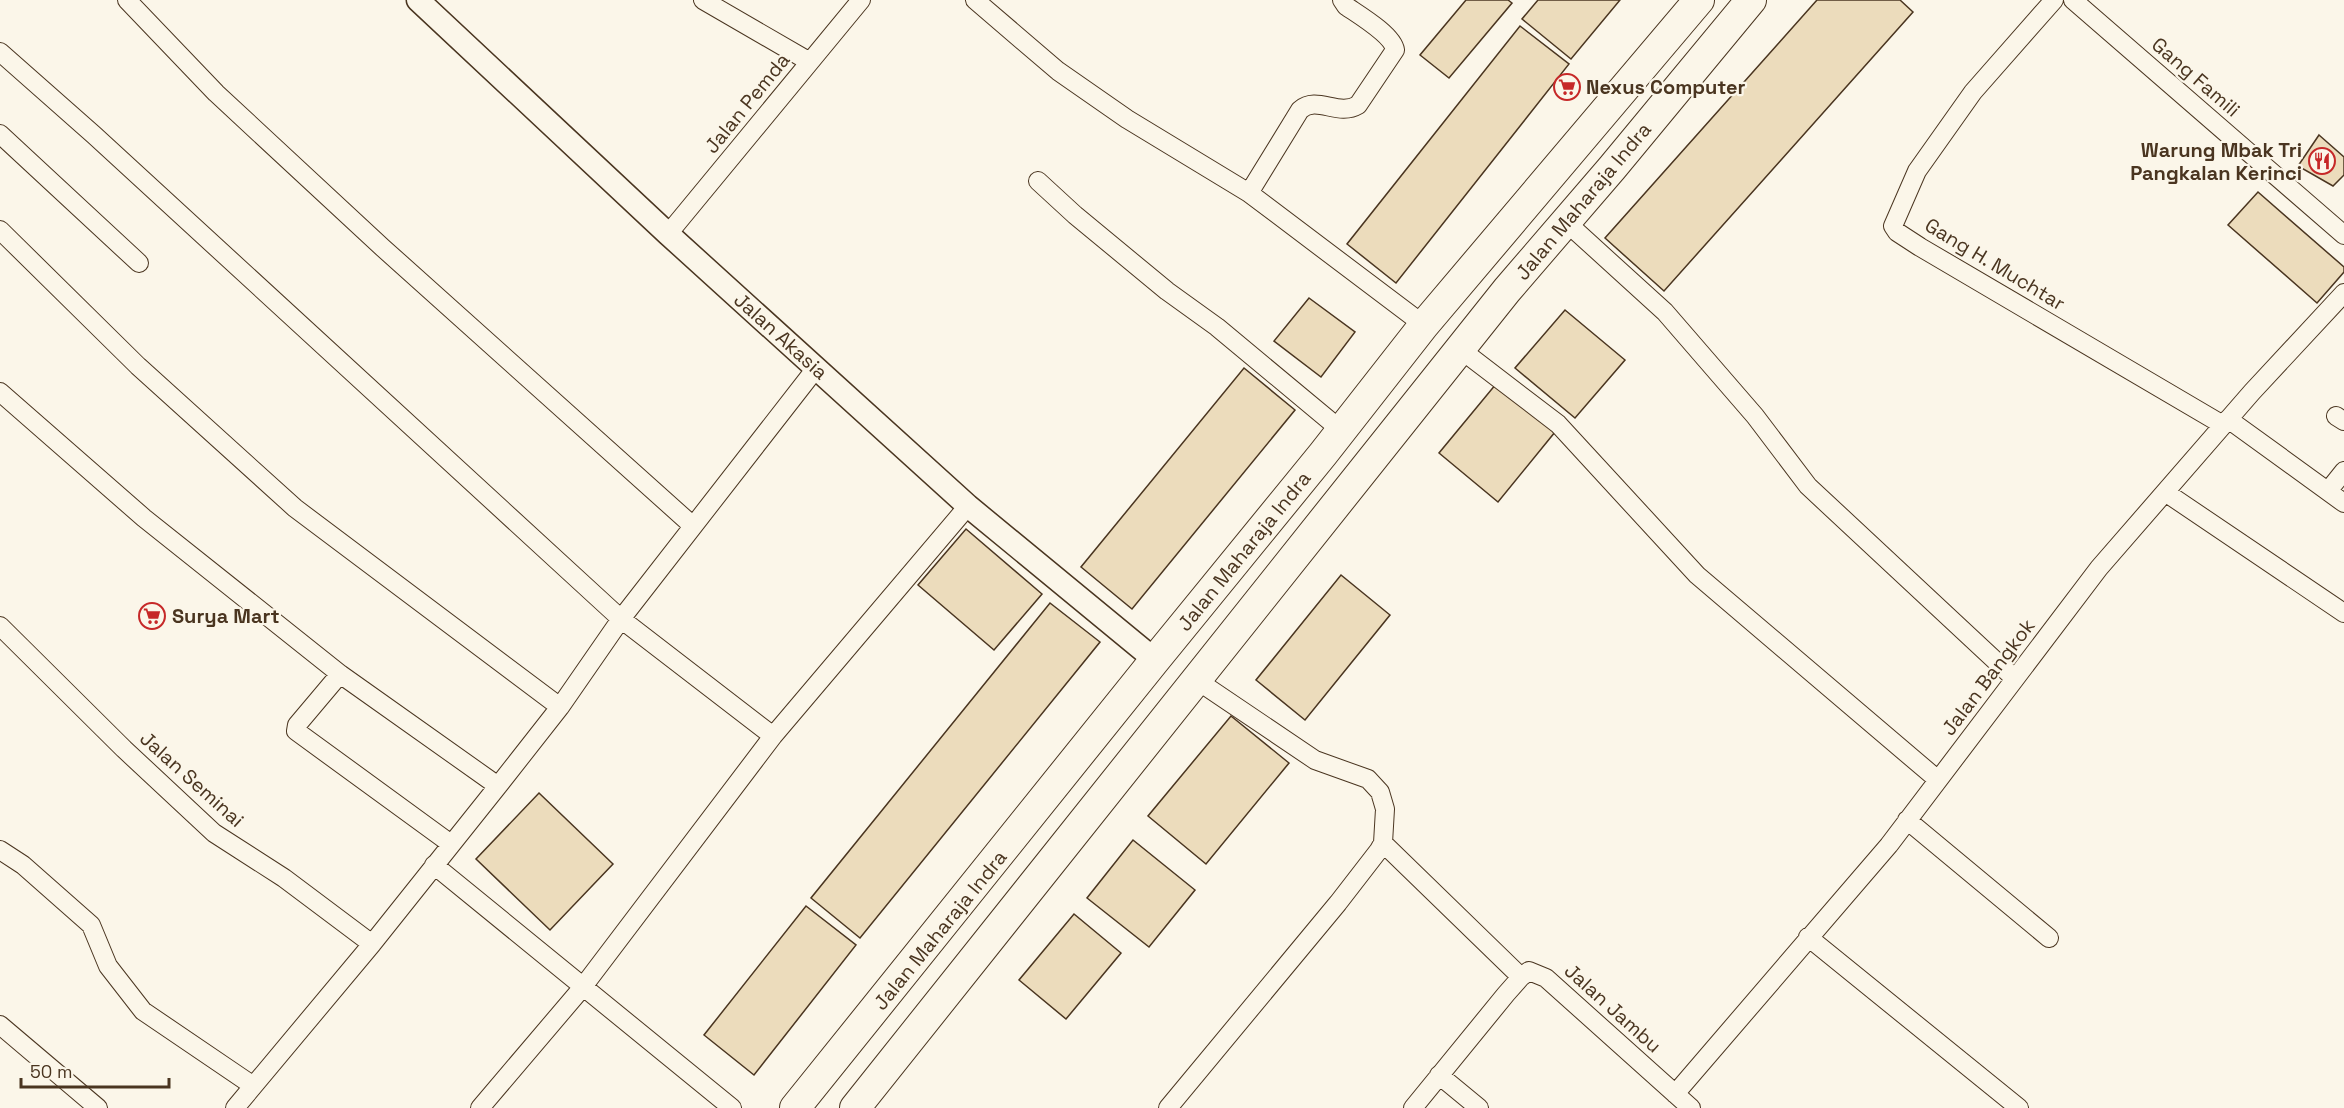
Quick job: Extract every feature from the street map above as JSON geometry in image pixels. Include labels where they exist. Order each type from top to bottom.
[{"type":"highway","name":"Jalan Maharaja Indra","points":[[795,1108],[1342,430],[1424,325],[1699,0]]},
{"type":"highway","name":"Jalan Maharaja Indra","points":[[855,1108],[1460,349],[1751,0]]},
{"type":"highway","points":[[1580,140],[1612,168]]},
{"type":"street","points":[[127,0],[216,93],[374,240],[693,526]]},
{"type":"street","name":"Jalan Akasia","points":[[418,0],[668,234],[968,506],[1155,660]]},
{"type":"street","points":[[703,0],[810,62]]},
{"type":"street","name":"Jalan Pemda","points":[[668,234],[861,0]]},
{"type":"street","points":[[975,0],[1058,71],[1127,119],[1249,194],[1424,325]]},
{"type":"street","points":[[1249,194],[1300,110],[1307,104],[1338,110],[1350,109],[1358,105],[1395,50],[1395,45],[1387,36],[1346,6],[1342,0]]},
{"type":"street","name":"Gang H. Muchtar","points":[[2054,0],[1973,92],[1923,162],[1893,226],[1897,232],[1920,247],[2225,422]]},
{"type":"street","name":"Gang Famili","points":[[2073,0],[2344,235]]},
{"type":"street","points":[[0,52],[94,135],[621,620],[773,736]]},
{"type":"street","points":[[3,142],[139,263]]},
{"type":"street","points":[[1038,181],[1075,215],[1167,291],[1217,327],[1342,430]]},
{"type":"street","points":[[1566,222],[1665,312],[1755,416],[1808,486],[2015,680]]},
{"type":"street","points":[[0,230],[138,366],[296,508],[560,707]]},
{"type":"street","name":"Jalan Bangkok","points":[[1676,1095],[1889,844],[2098,568],[2225,422],[2344,293]]},
{"type":"street","points":[[1460,349],[1558,424],[1697,575],[1938,780]]},
{"type":"street","points":[[235,1108],[372,944],[498,786],[560,707],[621,620],[817,367]]},
{"type":"street","points":[[0,392],[144,518],[340,674],[498,786]]},
{"type":"street","points":[[2225,422],[2344,503]]},
{"type":"street","points":[[2328,492],[2344,471]]},
{"type":"street","points":[[2165,492],[2344,613]]},
{"type":"street","points":[[480,1108],[582,988],[773,736],[968,506]]},
{"type":"street","name":"Jalan Seminai","points":[[0,626],[214,833],[284,878],[372,944]]},
{"type":"street","points":[[340,674],[297,725],[296,730],[451,844]]},
{"type":"street","points":[[1168,1108],[1331,912],[1381,847],[1385,809],[1380,792],[1368,779],[1315,760],[1195,679]]},
{"type":"street","points":[[1907,820],[2049,938]]},
{"type":"street","points":[[1381,847],[1521,977],[1413,1108]]},
{"type":"street","points":[[0,850],[23,865],[91,925],[108,966],[143,1011],[252,1085]]},
{"type":"street","points":[[434,865],[732,1108]]},
{"type":"street","points":[[1808,937],[2019,1108]]},
{"type":"street","name":"Jalan Jambu","points":[[1521,977],[1529,971],[1546,978],[1691,1108]]},
{"type":"street","points":[[0,1025],[98,1108]]},
{"type":"street","points":[[1439,1075],[1479,1108]]},
{"type":"building","points":[[1466,0],[1508,0],[1512,3],[1449,78],[1420,55]]},
{"type":"building","points":[[1538,0],[1620,0],[1571,59],[1522,19]]},
{"type":"building","points":[[1817,0],[1900,0],[1913,12],[1664,291],[1605,238]]},
{"type":"building","points":[[1520,26],[1569,64],[1396,283],[1347,244]]},
{"type":"building","name":"Warung Mbak Tri Pangkalan Kerinci","points":[[2319,135],[2344,157],[2344,175],[2333,186],[2298,166]]},
{"type":"building","points":[[2258,192],[2344,267],[2344,272],[2317,303],[2228,225]]},
{"type":"building","points":[[1309,298],[1355,332],[1321,377],[1274,341]]},
{"type":"building","points":[[1565,310],[1625,360],[1575,418],[1515,368]]},
{"type":"building","points":[[1244,368],[1295,410],[1132,609],[1081,567]]},
{"type":"building","points":[[1496,384],[1555,432],[1498,502],[1439,453]]},
{"type":"building","points":[[966,529],[1042,594],[994,650],[918,585]]},
{"type":"building","points":[[1341,575],[1390,615],[1305,720],[1256,680]]},
{"type":"building","points":[[1050,603],[1100,642],[860,938],[811,898]]},
{"type":"building","points":[[1231,716],[1289,763],[1206,864],[1148,816]]},
{"type":"building","points":[[539,793],[613,864],[550,930],[476,859]]},
{"type":"building","points":[[1133,840],[1195,890],[1149,947],[1087,898]]},
{"type":"building","points":[[806,906],[856,945],[754,1075],[704,1035]]},
{"type":"building","points":[[1074,914],[1121,953],[1066,1019],[1019,980]]},
{"type":"place","name":"Nexus Computer","points":[[1567,87]]},
{"type":"place","name":"Warung Mbak Tri Pangkalan Kerinci","points":[[2322,161]]},
{"type":"place","name":"Surya Mart","points":[[152,616]]}]
